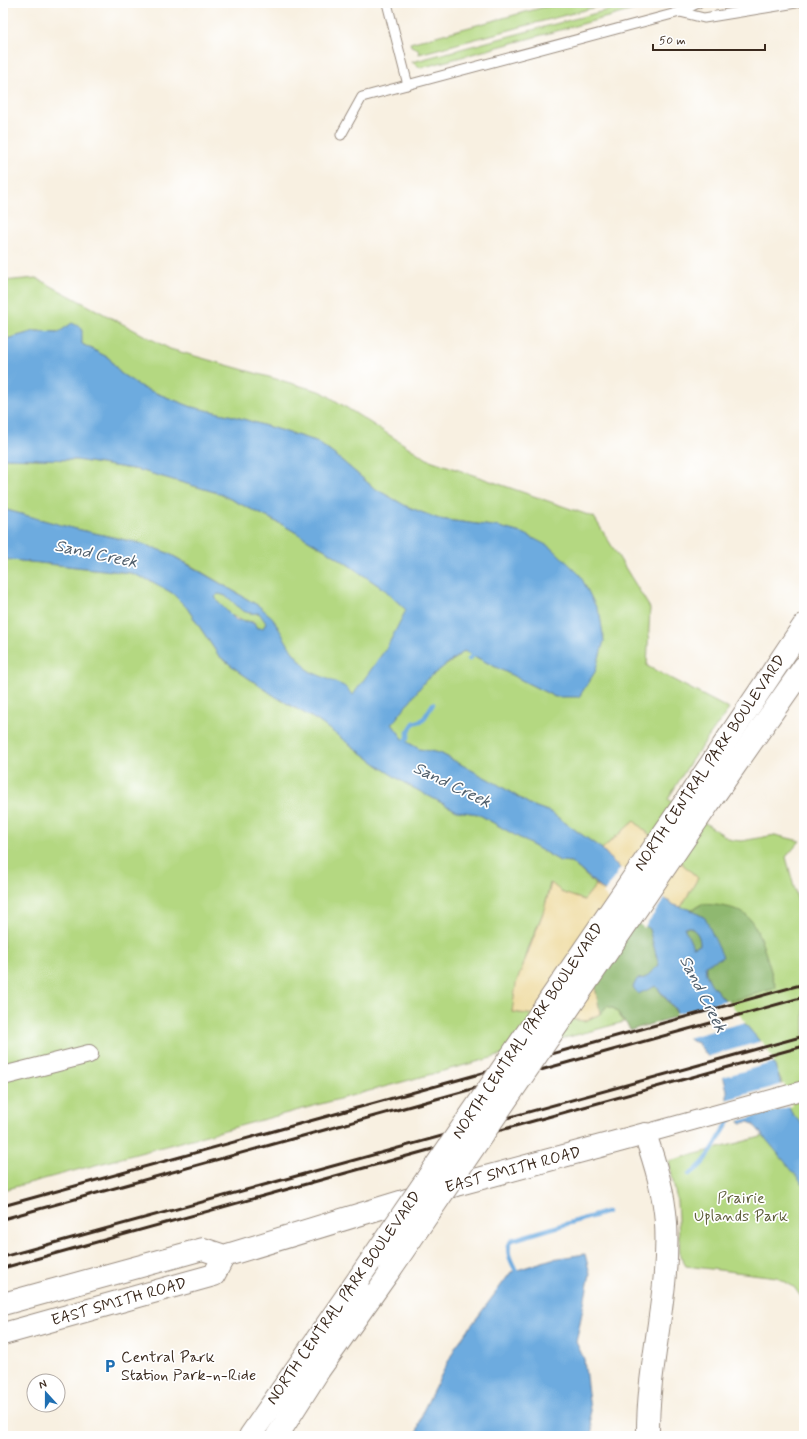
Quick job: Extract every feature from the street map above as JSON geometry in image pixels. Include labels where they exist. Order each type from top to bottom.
[{"type":"main road","name":"NORTH CENTRAL PARK BOULEVARD","points":[[277,1436],[319,1370],[390,1270],[703,794],[804,625]]},
{"type":"main road","name":"NORTH CENTRAL PARK BOULEVARD","points":[[250,1436],[359,1278],[703,794],[804,667]]},
{"type":"main road","name":"EAST SMITH ROAD","points":[[3,1304],[203,1249],[224,1256],[456,1185],[645,1134]]},
{"type":"main road","points":[[645,1134],[663,1196],[666,1229],[666,1251],[649,1404],[648,1436]]},
{"type":"main road","name":"EAST SMITH ROAD","points":[[3,1334],[214,1275],[224,1256]]},
{"type":"street","points":[[3,1076],[89,1054]]},
{"type":"street","name":"EAST SMITH ROAD","points":[[645,1134],[804,1090]]},
{"type":"lane","points":[[386,3],[408,85]]},
{"type":"lane","points":[[677,3],[680,12]]},
{"type":"lane","points":[[341,135],[362,97],[680,12],[698,3]]},
{"type":"lane","points":[[680,12],[704,18],[796,3]]},
{"type":"green space","points":[[559,3],[611,3],[419,54],[418,49],[411,46],[410,43]]},
{"type":"green space","points":[[634,3],[659,3],[421,68],[412,62]]},
{"type":"green space","name":"Prairie Uplands Park","points":[[36,278],[170,349],[322,392],[427,459],[594,517],[650,608],[647,666],[729,709],[691,761],[668,799],[731,840],[742,841],[775,835],[800,841],[786,857],[804,924],[804,970],[801,979],[804,990],[804,1301],[794,1287],[777,1277],[686,1266],[680,1256],[677,1201],[669,1161],[803,1126],[791,1112],[781,1080],[758,1039],[727,1002],[776,988],[760,938],[702,904],[691,910],[681,907],[698,878],[634,821],[602,849],[550,812],[531,805],[497,784],[440,753],[419,749],[404,740],[392,724],[324,679],[309,671],[292,651],[259,606],[188,564],[168,553],[139,543],[72,528],[3,509],[3,458],[76,460],[139,470],[218,493],[283,525],[337,557],[385,590],[406,610],[447,665],[464,651],[555,697],[500,527],[439,519],[406,506],[374,488],[316,441],[233,416],[192,407],[143,388],[120,373],[109,358],[59,332],[35,331],[3,340],[3,281]]},
{"type":"green space","points":[[3,559],[131,573],[153,582],[172,593],[187,608],[219,656],[276,697],[318,721],[386,771],[408,785],[457,811],[478,814],[560,861],[571,862],[596,885],[584,900],[563,893],[550,883],[544,910],[528,949],[512,1012],[585,1021],[600,1014],[607,1006],[615,1009],[624,1022],[3,1190]]},
{"type":"green space","points":[[218,594],[229,598],[245,612],[259,613],[264,618],[266,623],[263,629],[257,628],[254,622],[241,620],[227,612],[215,597]]},
{"type":"green space","points":[[702,904],[731,908],[747,916],[757,930],[776,988],[727,1002],[711,984],[706,974],[705,918],[691,910]]},
{"type":"green space","points":[[638,920],[649,929],[659,965],[645,978],[637,980],[633,987],[638,993],[656,986],[678,1016],[631,1030],[615,1009],[607,1006],[600,1014],[594,982]]},
{"type":"green space","points":[[684,927],[690,927],[696,933],[699,937],[700,945],[693,948]]},
{"type":"sand","points":[[634,821],[698,878],[681,907],[674,905],[617,866],[602,849]]},
{"type":"sand","points":[[551,883],[563,893],[584,900],[596,885],[638,920],[594,982],[600,1014],[585,1021],[512,1012],[516,984],[544,910]]},
{"type":"water","name":"Sand Creek","points":[[72,323],[82,328],[82,344],[109,358],[120,373],[143,388],[192,407],[233,416],[316,441],[374,488],[406,506],[439,519],[500,527],[525,534],[552,548],[580,575],[600,615],[604,641],[595,672],[579,697],[555,697],[464,651],[426,680],[392,724],[404,740],[419,749],[440,753],[497,784],[531,805],[550,812],[602,849],[617,866],[674,905],[691,910],[705,918],[723,957],[705,965],[706,974],[711,984],[758,1039],[775,1066],[791,1112],[804,1127],[804,1185],[755,1126],[749,1122],[742,1123],[727,1114],[727,1090],[724,1079],[698,1043],[690,1040],[675,1009],[656,986],[638,994],[633,987],[637,979],[645,978],[659,965],[649,929],[571,862],[560,861],[478,814],[457,811],[408,785],[386,771],[318,721],[276,697],[219,656],[187,608],[172,593],[153,582],[131,573],[3,559],[3,509],[72,528],[139,543],[168,553],[259,606],[272,617],[292,651],[309,671],[344,686],[353,695],[387,647],[406,610],[385,590],[337,557],[283,525],[218,493],[139,470],[76,460],[3,458],[3,340],[35,331],[59,332]],"holes":[[[218,594],[229,598],[245,612],[259,613],[266,623],[263,628],[257,628],[253,623],[248,621],[236,620],[219,603],[215,597]],[[684,927],[690,927],[696,933],[699,937],[700,945],[693,947]]]},
{"type":"water","points":[[585,1254],[590,1274],[576,1342],[584,1359],[593,1436],[416,1436],[423,1411],[456,1346],[511,1272],[552,1259]]},
{"type":"pier","points":[[621,867],[666,897],[644,928],[603,894]]},
{"type":"pier","points":[[727,1000],[746,1022],[687,1038],[675,1014]]},
{"type":"pier","points":[[762,1041],[775,1062],[720,1078],[706,1057]]},
{"type":"pier","points":[[784,1084],[792,1106],[735,1122],[725,1114],[725,1100]]},
{"type":"waterway","points":[[469,659],[476,652]]},
{"type":"waterway","points":[[401,745],[408,738],[408,732],[414,723],[423,720],[433,704]]},
{"type":"waterway","points":[[689,1174],[703,1163],[714,1148],[733,1116]]},
{"type":"waterway","points":[[518,1275],[510,1258],[508,1249],[512,1240],[607,1212]]},
{"type":"railway","points":[[3,1206],[804,984]]},
{"type":"railway","points":[[3,1219],[804,997]]},
{"type":"railway","points":[[3,1257],[804,1036]]},
{"type":"railway","points":[[3,1268],[804,1046]]},
{"type":"place","name":"Central Park Station Park-n-Ride","points":[[110,1366]]}]
